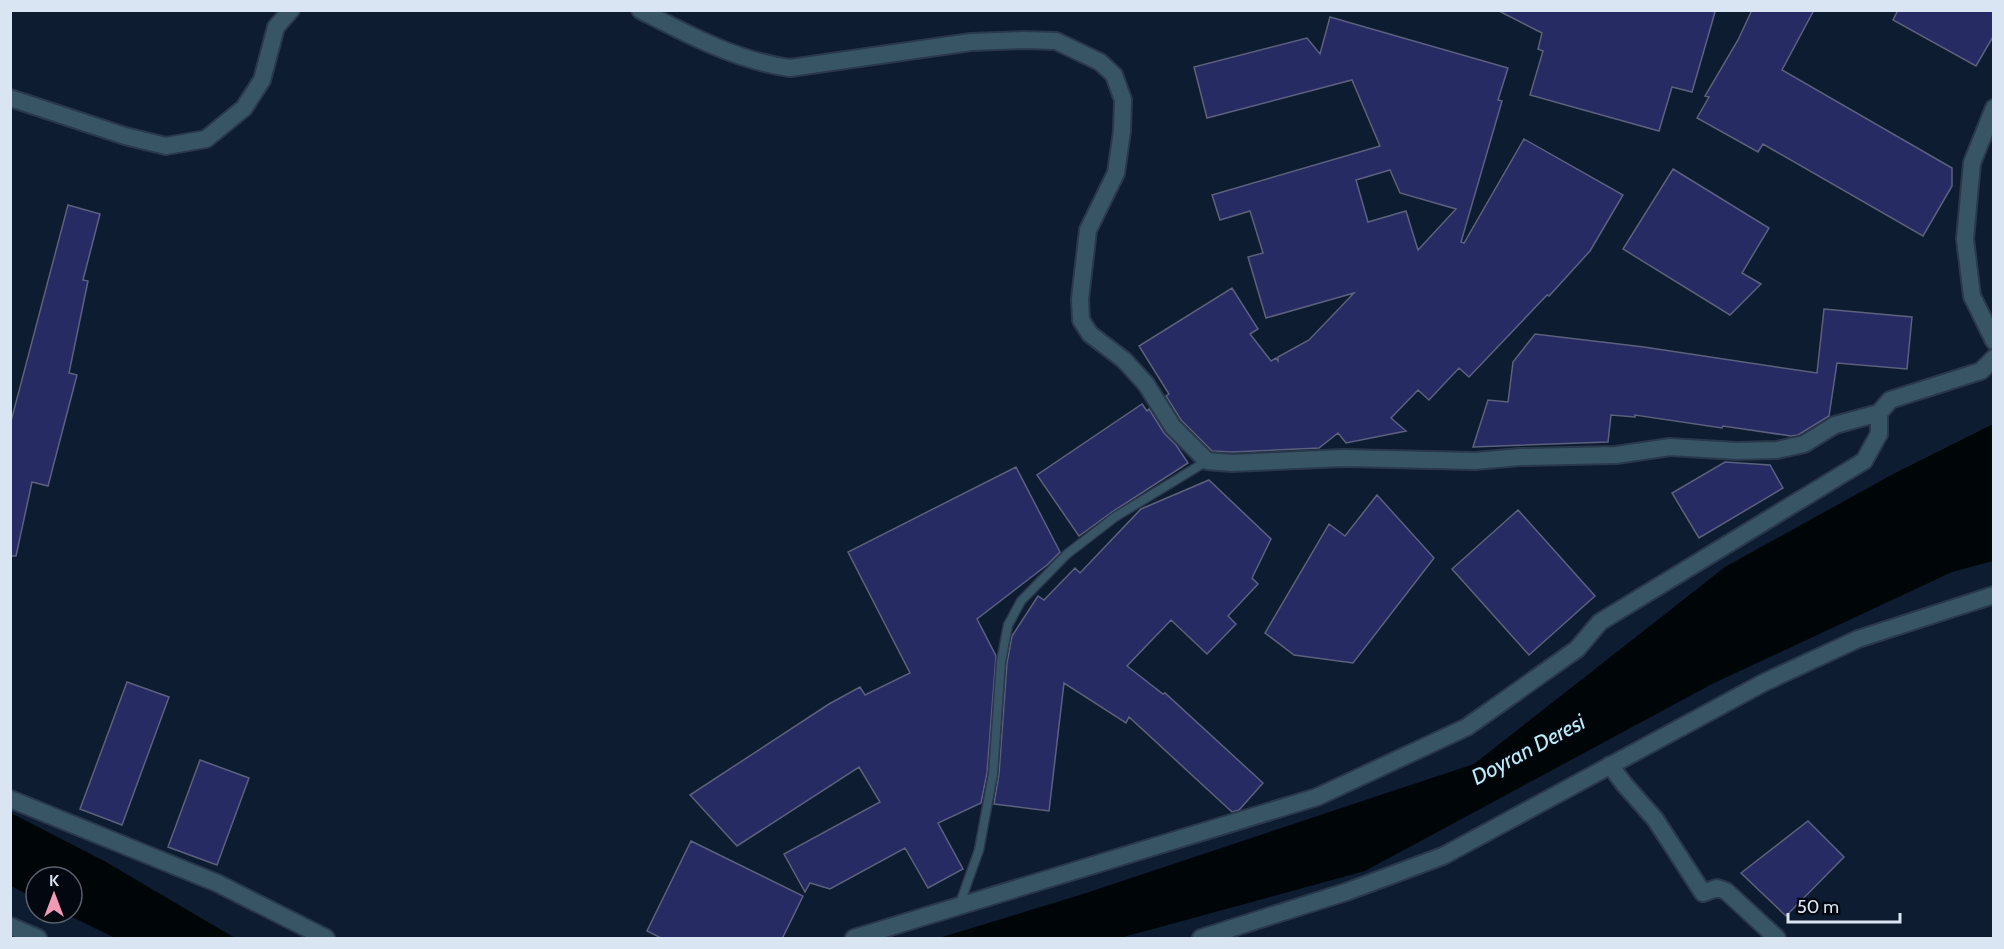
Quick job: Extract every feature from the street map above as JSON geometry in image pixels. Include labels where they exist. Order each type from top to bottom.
[{"type":"street","points":[[10,98],[125,136],[166,146],[206,139],[244,108],[262,80],[276,27],[291,10]]},
{"type":"street","points":[[640,10],[694,37],[764,65],[790,68],[971,42],[1024,40],[1056,41],[1100,62],[1114,75],[1123,100],[1122,131],[1116,173],[1088,230],[1080,299],[1081,320],[1090,334],[1124,360],[1146,384],[1173,427],[1207,461],[1232,463],[1344,458],[1475,461],[1520,457],[1616,455],[1670,447],[1737,451],[1777,450],[1804,444],[1835,425],[1879,413],[1890,400],[1987,372],[1994,358]]},
{"type":"street","points":[[1994,108],[1972,162],[1965,239],[1972,296],[1994,341]]},
{"type":"street","points":[[854,939],[1317,797],[1467,728],[1578,649],[1600,622],[1864,461],[1879,434],[1879,413]]},
{"type":"street","points":[[1201,939],[1346,892],[1443,856],[1763,683],[1858,639],[1994,595]]},
{"type":"street","points":[[1610,765],[1655,819],[1703,893],[1712,889],[1726,891],[1777,939]]},
{"type":"street","points":[[10,799],[217,883],[326,939]]},
{"type":"street","points":[[10,926],[38,939]]},
{"type":"lane","points":[[958,907],[979,850],[993,774],[1001,662],[1008,625],[1012,617],[1021,602],[1067,554],[1115,517],[1207,461]]},
{"type":"water","name":"Doyran Deresi","points":[[1993,424],[1993,561],[1952,572],[1712,684],[1365,871],[1120,938],[939,938],[1080,895],[1474,764],[1725,567],[1895,473]]},
{"type":"water","points":[[11,813],[106,862],[235,938],[115,938],[84,923],[84,865],[24,865],[24,893],[11,886]]},
{"type":"building","points":[[1497,10],[1708,10],[1715,12],[1692,92],[1672,87],[1659,131],[1530,95],[1543,51],[1538,49],[1542,33]]},
{"type":"building","points":[[1752,10],[1814,10],[1782,70],[1952,168],[1952,186],[1923,236],[1763,144],[1758,152],[1697,118],[1709,97],[1705,96],[1738,40]]},
{"type":"building","points":[[1898,10],[1994,10],[1994,35],[1976,66],[1893,20]]},
{"type":"building","points":[[1330,17],[1508,68],[1498,100],[1502,101],[1461,242],[1464,243],[1524,139],[1623,195],[1590,251],[1469,377],[1459,368],[1429,400],[1418,390],[1391,418],[1406,431],[1346,443],[1338,433],[1319,448],[1212,451],[1181,420],[1166,396],[1169,394],[1139,346],[1232,288],[1258,329],[1250,334],[1271,361],[1276,358],[1278,361],[1278,357],[1309,340],[1354,293],[1266,318],[1248,257],[1263,253],[1250,211],[1220,220],[1212,195],[1380,146],[1352,80],[1207,118],[1194,67],[1307,38],[1320,54]],"holes":[[[1390,170],[1400,193],[1456,209],[1418,250],[1406,211],[1368,222],[1356,180]]]},
{"type":"building","points":[[1673,169],[1769,228],[1742,273],[1761,284],[1730,315],[1623,249]]},
{"type":"building","points":[[68,205],[100,214],[83,280],[88,281],[69,373],[77,375],[48,486],[32,482],[16,556],[10,556],[10,425]]},
{"type":"building","points":[[1824,309],[1912,317],[1907,369],[1837,363],[1829,416],[1798,435],[1791,436],[1723,426],[1722,428],[1635,415],[1635,417],[1611,415],[1608,442],[1473,447],[1488,400],[1508,402],[1513,362],[1535,334],[1644,347],[1817,373]]},
{"type":"building","points":[[1142,404],[1147,411],[1149,409],[1164,433],[1176,445],[1188,463],[1079,536],[1037,475]]},
{"type":"building","points":[[1725,462],[1770,465],[1783,488],[1699,538],[1672,493]]},
{"type":"building","points":[[1016,467],[1060,552],[1047,565],[977,619],[996,656],[987,773],[981,803],[938,823],[963,869],[928,888],[905,848],[830,889],[810,883],[805,892],[784,854],[880,802],[859,767],[737,846],[690,795],[829,704],[860,687],[865,695],[910,673],[848,552]]},
{"type":"building","points":[[1209,480],[1271,539],[1252,578],[1258,584],[1228,616],[1236,624],[1207,654],[1171,620],[1127,666],[1163,694],[1165,693],[1263,783],[1239,810],[1232,812],[1129,717],[1126,723],[1064,683],[1049,811],[994,804],[999,774],[1007,663],[1012,636],[1038,596],[1044,600],[1075,568],[1080,573],[1141,509]]},
{"type":"building","points":[[1377,495],[1434,558],[1353,663],[1294,655],[1265,633],[1329,524],[1345,536]]},
{"type":"building","points":[[1518,510],[1595,596],[1529,655],[1452,569]]},
{"type":"building","points":[[127,682],[169,697],[122,825],[80,809]]},
{"type":"building","points":[[200,760],[249,778],[217,865],[168,847]]},
{"type":"building","points":[[1808,821],[1844,857],[1786,916],[1741,873]]},
{"type":"building","points":[[691,841],[803,896],[782,939],[663,939],[647,931]]}]
